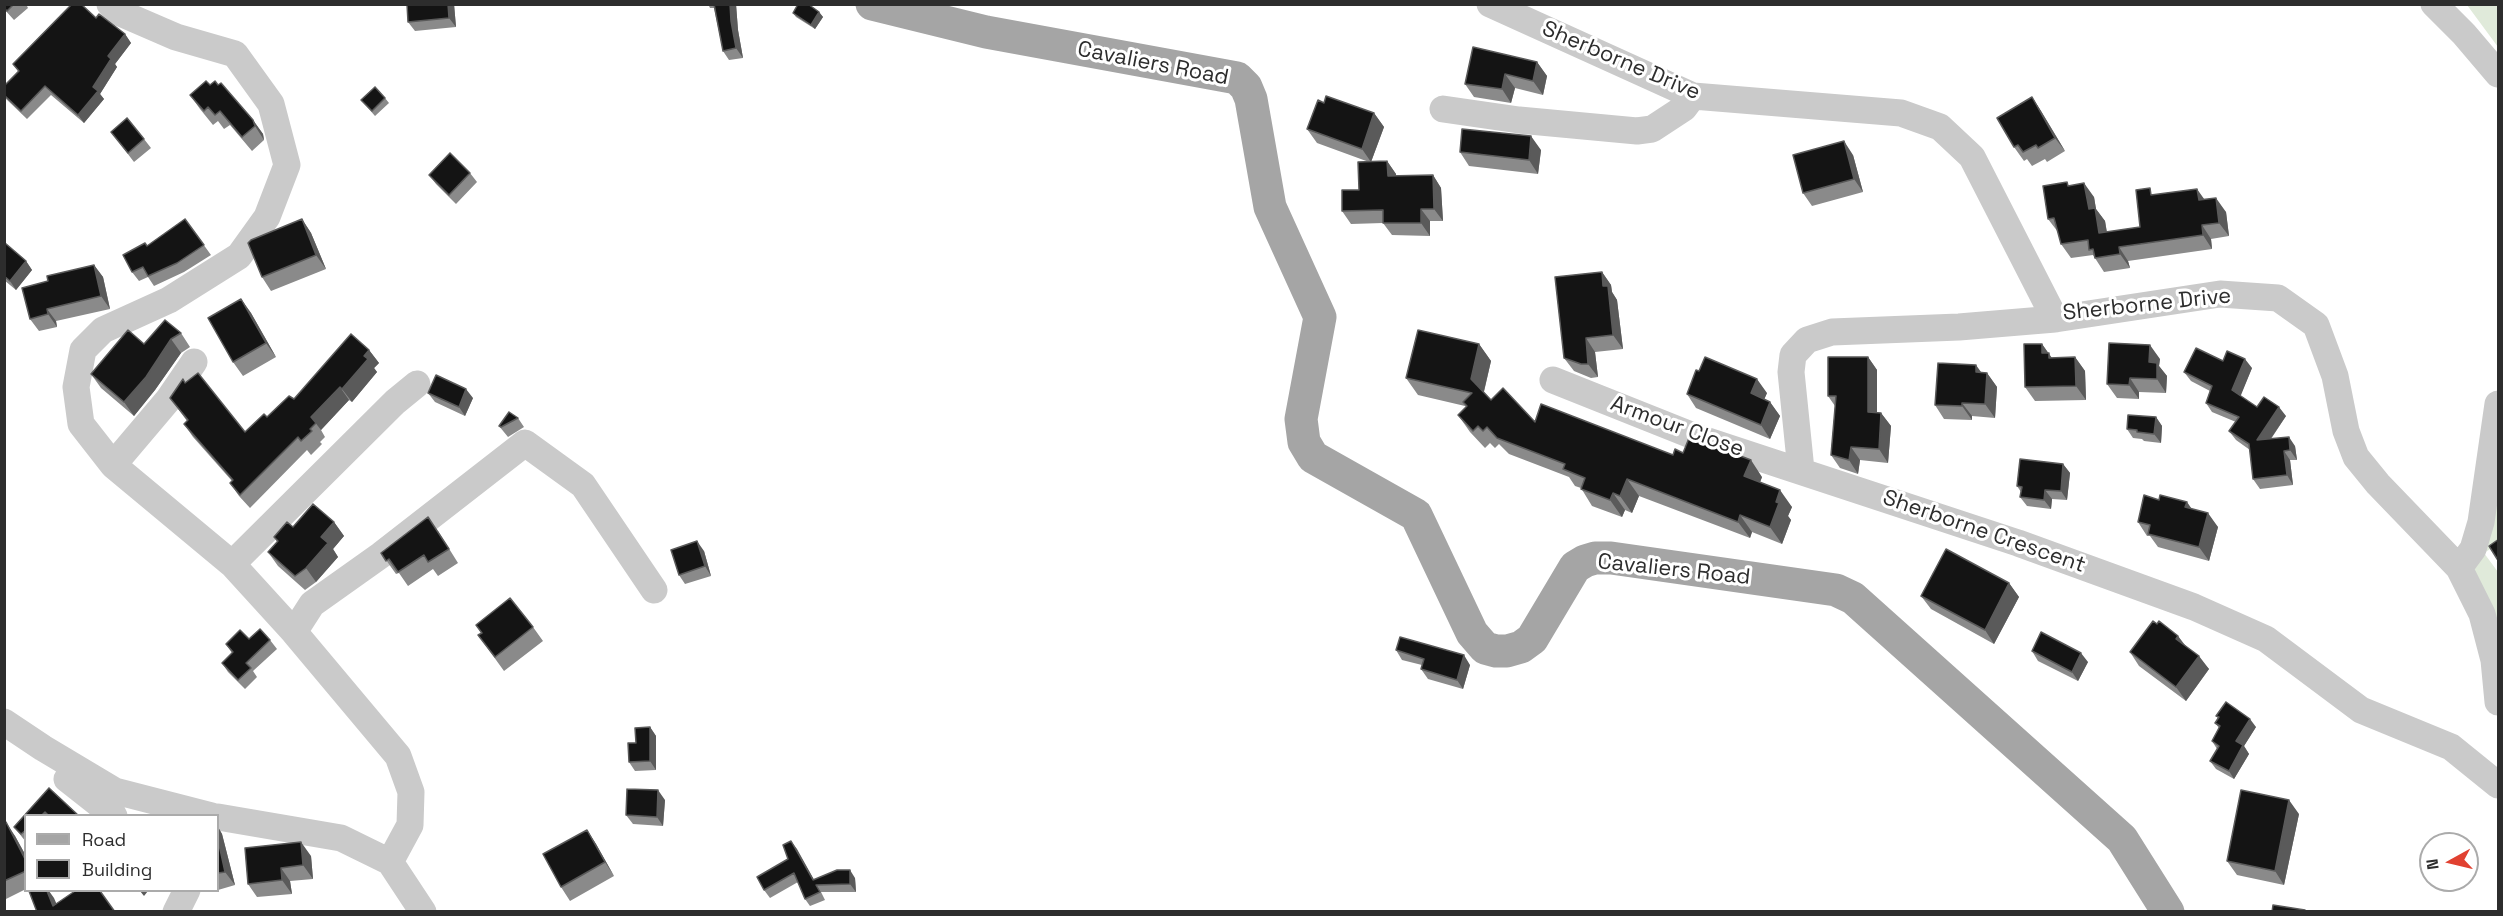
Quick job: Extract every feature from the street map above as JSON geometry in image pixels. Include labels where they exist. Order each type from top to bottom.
[{"type":"main road","name":"Cavaliers Road","points":[[872,4],[986,32],[1237,78],[1246,87],[1251,99],[1270,207],[1320,317],[1301,419],[1304,442],[1313,457],[1416,515],[1472,633],[1485,648],[1507,651],[1521,647],[1532,639],[1575,567],[1595,558],[1611,558],[1836,590],[1853,598],[2122,839],[2168,912]]},
{"type":"street","points":[[110,4],[116,11],[176,37],[235,54],[271,104],[287,165],[267,218],[239,256],[169,300],[103,330],[82,350],[76,387],[81,424],[113,465],[232,564],[294,632],[398,756],[411,792],[410,825],[390,862]]},
{"type":"street","name":"Sherborne Drive","points":[[1490,4],[1693,96],[1901,113],[1940,127],[1972,157],[2055,319],[2220,294],[2278,298],[2316,325],[2335,376],[2346,431],[2356,457],[2378,484],[2459,568],[2482,614],[2496,660],[2499,702]]},
{"type":"street","points":[[2434,4],[2499,74]]},
{"type":"street","points":[[1443,108],[1519,120],[1637,131],[1652,129],[1684,108],[1693,96]]},
{"type":"street","points":[[1802,470],[1791,372],[1793,355],[1807,340],[1832,332],[1959,327],[2055,319]]},
{"type":"street","points":[[113,465],[168,400],[194,362]]},
{"type":"street","name":"Armour Close","points":[[1553,380],[1696,437],[1802,470]]},
{"type":"street","points":[[232,564],[395,402],[417,384]]},
{"type":"street","points":[[2459,568],[2473,549],[2481,522],[2499,404]]},
{"type":"street","points":[[294,632],[312,604],[381,555],[525,443],[583,485],[654,590]]},
{"type":"street","name":"Sherborne Crescent","points":[[1802,470],[2018,543],[2194,606],[2266,639],[2361,710],[2451,747],[2499,785]]},
{"type":"street","points":[[4,722],[115,791],[204,814]]},
{"type":"street","points":[[43,748],[66,778],[111,814]]},
{"type":"street","points":[[219,817],[341,838],[390,862],[423,912]]},
{"type":"street","points":[[176,912],[186,892]]},
{"type":"green space","points":[[2467,5],[2498,5],[2498,47]]},
{"type":"green space","points":[[2498,478],[2498,544],[2484,553],[2498,572],[2498,620],[2488,610],[2468,569]]},
{"type":"building","points":[[4,4],[14,4],[7,11]]},
{"type":"building","points":[[72,4],[81,4],[96,18],[99,14],[125,34],[108,56],[111,59],[93,87],[98,91],[78,115],[45,86],[21,111],[4,95],[4,86],[19,71],[13,64]]},
{"type":"building","points":[[407,4],[448,4],[449,18],[408,22]]},
{"type":"building","points":[[714,4],[730,4],[736,48],[723,51]]},
{"type":"building","points":[[798,4],[808,4],[819,12],[811,25],[793,13]]},
{"type":"building","points":[[1473,47],[1537,62],[1533,81],[1505,74],[1502,89],[1465,84]]},
{"type":"building","points":[[206,81],[210,85],[215,81],[218,85],[221,83],[253,120],[255,126],[242,137],[220,111],[215,115],[208,107],[204,111],[190,95]]},
{"type":"building","points":[[375,87],[385,98],[372,111],[361,100]]},
{"type":"building","points":[[1326,96],[1374,113],[1362,149],[1307,129],[1318,100],[1324,103]]},
{"type":"building","points":[[2032,97],[2055,138],[2038,148],[2036,145],[2023,152],[2018,145],[2014,147],[1997,118]]},
{"type":"building","points":[[127,118],[144,139],[128,153],[111,132]]},
{"type":"building","points":[[1462,129],[1531,136],[1529,160],[1460,152]]},
{"type":"building","points":[[1844,141],[1854,179],[1803,193],[1793,155]]},
{"type":"building","points":[[450,153],[470,173],[449,195],[429,175]]},
{"type":"building","points":[[1387,161],[1388,176],[1433,175],[1434,209],[1421,209],[1421,223],[1383,223],[1383,210],[1342,211],[1342,190],[1359,190],[1358,162]]},
{"type":"building","points":[[2067,182],[2068,186],[2084,183],[2089,209],[2095,208],[2099,233],[2140,227],[2136,190],[2150,188],[2151,195],[2197,189],[2199,200],[2216,198],[2219,223],[2202,225],[2203,235],[2119,247],[2120,254],[2095,258],[2093,249],[2089,250],[2088,240],[2061,244],[2054,218],[2048,219],[2043,186]]},
{"type":"building","points":[[185,219],[204,245],[177,263],[148,276],[143,267],[132,272],[123,255],[145,243],[147,246]]},
{"type":"building","points":[[302,219],[316,255],[262,277],[248,243]]},
{"type":"building","points":[[5,243],[26,261],[10,281],[4,276]]},
{"type":"building","points":[[94,265],[101,296],[47,309],[48,314],[30,319],[22,288],[48,281],[47,276]]},
{"type":"building","points":[[1602,272],[1603,286],[1608,286],[1613,335],[1586,338],[1588,364],[1581,364],[1564,358],[1555,277]]},
{"type":"building","points":[[241,299],[266,343],[233,362],[208,318]]},
{"type":"building","points":[[165,320],[181,333],[171,339],[146,377],[124,402],[91,374],[128,330],[144,344]]},
{"type":"building","points":[[1418,330],[1479,344],[1471,379],[1491,400],[1503,388],[1535,422],[1541,404],[1673,455],[1675,449],[1683,453],[1689,438],[1751,460],[1744,476],[1780,490],[1776,502],[1779,503],[1770,527],[1740,515],[1738,522],[1627,479],[1620,496],[1613,493],[1610,500],[1581,489],[1585,478],[1563,469],[1565,464],[1497,438],[1487,427],[1483,431],[1478,426],[1473,431],[1458,415],[1467,406],[1463,402],[1472,393],[1406,378]]},
{"type":"building","points":[[351,334],[369,350],[364,356],[368,359],[342,389],[340,387],[311,417],[316,423],[310,429],[312,431],[301,441],[298,437],[240,495],[230,483],[233,480],[184,424],[188,420],[170,398],[183,379],[185,383],[198,373],[245,432],[264,414],[267,417],[289,396],[294,399]]},
{"type":"building","points":[[2109,343],[2150,345],[2149,362],[2157,363],[2157,379],[2130,378],[2129,385],[2107,384]]},
{"type":"building","points":[[2024,344],[2042,344],[2042,353],[2049,353],[2049,358],[2075,357],[2076,386],[2025,387]]},
{"type":"building","points":[[2196,348],[2223,361],[2227,351],[2245,359],[2232,390],[2257,407],[2264,397],[2279,407],[2257,440],[2289,437],[2290,450],[2284,451],[2287,475],[2253,479],[2249,444],[2229,431],[2239,417],[2206,403],[2212,386],[2184,372]]},
{"type":"building","points":[[1705,357],[1757,379],[1751,393],[1770,402],[1761,425],[1687,394],[1696,370],[1699,371]]},
{"type":"building","points":[[1828,357],[1868,357],[1868,412],[1881,413],[1879,449],[1851,447],[1849,460],[1831,455],[1836,396],[1828,396]]},
{"type":"building","points":[[1938,363],[1976,365],[1976,372],[1987,373],[1985,404],[1935,405]]},
{"type":"building","points":[[436,375],[466,389],[459,407],[428,393]]},
{"type":"building","points":[[509,412],[518,418],[499,426]]},
{"type":"building","points":[[2128,415],[2156,417],[2154,434],[2127,429]]},
{"type":"building","points":[[2020,459],[2063,464],[2061,491],[2045,490],[2044,500],[2020,497],[2022,487],[2017,486]]},
{"type":"building","points":[[2144,495],[2159,500],[2160,495],[2187,502],[2185,507],[2208,513],[2199,547],[2148,534],[2150,525],[2138,522]]},
{"type":"building","points":[[313,504],[334,522],[321,537],[328,543],[306,568],[295,576],[268,552],[278,541],[274,537],[287,522],[293,527]]},
{"type":"building","points":[[428,517],[449,549],[428,562],[424,555],[398,572],[389,559],[386,561],[381,553]]},
{"type":"building","points":[[2499,539],[2499,562],[2489,546]]},
{"type":"building","points":[[697,541],[705,566],[679,575],[671,550]]},
{"type":"building","points":[[1946,549],[2009,583],[1985,630],[1921,596]]},
{"type":"building","points":[[510,598],[533,627],[495,657],[478,635],[482,633],[476,625]]},
{"type":"building","points":[[2153,621],[2157,624],[2159,621],[2178,636],[2176,639],[2199,656],[2176,687],[2130,652]]},
{"type":"building","points":[[260,629],[270,640],[246,663],[251,668],[238,680],[222,663],[233,652],[226,644],[240,630],[249,639]]},
{"type":"building","points":[[2041,632],[2081,653],[2072,672],[2032,651]]},
{"type":"building","points":[[1400,637],[1464,655],[1457,680],[1421,669],[1424,659],[1396,650]]},
{"type":"building","points":[[2226,702],[2250,719],[2236,741],[2243,745],[2229,771],[2210,761],[2219,746],[2212,741],[2220,726],[2215,723],[2219,717],[2216,716]]},
{"type":"building","points":[[650,727],[650,761],[629,762],[628,743],[636,743],[635,728]]},
{"type":"building","points":[[49,788],[77,814],[47,814],[45,812],[26,814]]},
{"type":"building","points":[[627,789],[658,790],[657,817],[626,815]]},
{"type":"building","points":[[2241,790],[2289,800],[2275,871],[2227,861]]},
{"type":"building","points":[[24,816],[24,832],[21,834],[14,827]]},
{"type":"building","points":[[6,822],[24,857],[24,872],[4,881],[4,823]]},
{"type":"building","points":[[587,830],[605,862],[561,887],[543,854]]},
{"type":"building","points":[[791,841],[813,880],[837,870],[850,870],[850,884],[816,885],[820,892],[805,899],[794,873],[764,890],[757,877],[788,859],[783,845]]},
{"type":"building","points":[[301,842],[303,865],[281,868],[282,880],[248,884],[245,848]]},
{"type":"building","points":[[219,845],[225,872],[219,873]]},
{"type":"building","points":[[29,892],[47,892],[53,906],[74,892],[101,892],[115,912],[37,912]]},
{"type":"building","points":[[2273,905],[2305,910],[2305,912],[2272,912]]}]
